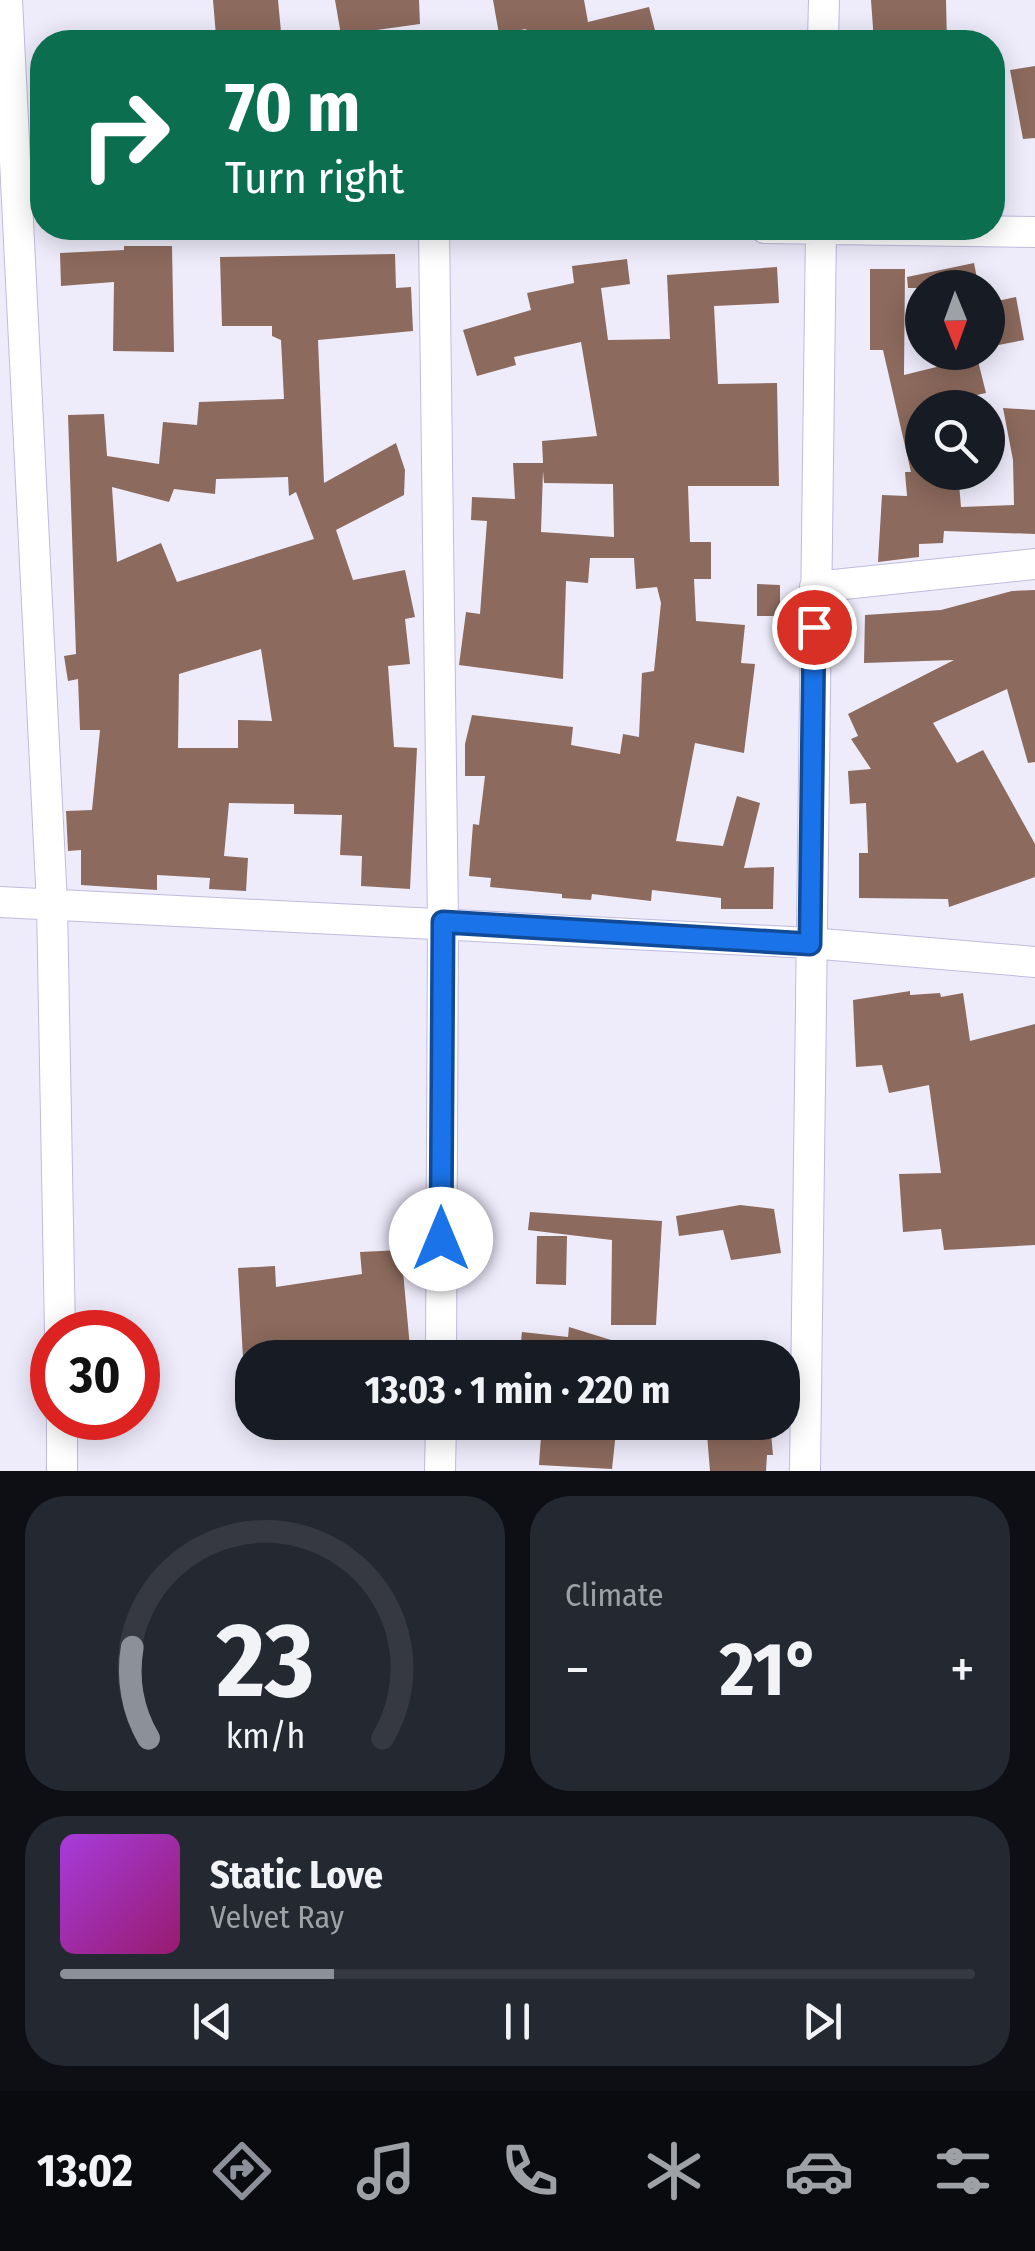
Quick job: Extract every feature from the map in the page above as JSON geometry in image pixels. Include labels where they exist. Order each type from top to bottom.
[{"type":"street","points":[[7,0],[52,904],[60,1310]]},
{"type":"street","points":[[823,30],[824,0]]},
{"type":"street","points":[[1005,231],[1035,232]]},
{"type":"street","points":[[434,240],[443,922],[441,1340]]},
{"type":"street","points":[[805,1471],[821,240]]},
{"type":"street","points":[[815,588],[1035,564]]},
{"type":"street","points":[[0,902],[443,922],[1035,962]]},
{"type":"street","points":[[62,1440],[62,1471]]},
{"type":"street","points":[[440,1440],[440,1471]]},
{"type":"building","points":[[213,0],[278,0],[281,30],[216,30]]},
{"type":"building","points":[[335,0],[419,0],[420,24],[340,30]]},
{"type":"building","points":[[493,0],[584,0],[588,22],[649,7],[655,30],[526,29],[498,30]]},
{"type":"building","points":[[871,0],[946,0],[947,30],[873,30]]},
{"type":"building","points":[[1035,66],[1035,138],[1023,139],[1010,70]]},
{"type":"building","points":[[124,246],[172,246],[174,352],[113,351],[114,282],[61,286],[60,253],[124,250]]},
{"type":"building","points":[[395,254],[396,288],[411,287],[413,331],[318,340],[324,483],[396,443],[405,470],[404,495],[336,530],[353,580],[405,570],[415,617],[405,619],[410,664],[388,666],[394,747],[417,748],[410,889],[361,886],[362,856],[340,855],[342,815],[294,814],[294,804],[229,803],[224,856],[248,858],[246,891],[209,889],[210,878],[157,875],[157,890],[81,885],[81,850],[68,851],[66,811],[92,810],[100,730],[80,730],[78,679],[68,681],[64,656],[76,654],[68,415],[104,414],[107,456],[159,464],[163,422],[197,425],[199,402],[284,399],[281,340],[272,336],[272,326],[222,326],[220,257]],"holes":[[[288,477],[289,496],[296,492],[314,539],[177,582],[161,543],[117,562],[112,487],[169,502],[174,489],[215,494],[216,479]],[[261,649],[272,721],[238,720],[238,748],[178,748],[179,674]]]},
{"type":"building","points":[[627,259],[630,284],[601,288],[608,340],[670,339],[667,275],[777,267],[779,303],[714,306],[718,384],[777,383],[779,486],[688,486],[690,542],[711,542],[711,579],[694,579],[696,621],[745,625],[741,663],[755,664],[744,753],[695,743],[676,841],[723,846],[737,796],[760,803],[744,868],[774,867],[773,909],[721,909],[721,898],[652,890],[651,901],[592,894],[591,900],[562,898],[562,894],[490,887],[491,878],[469,876],[473,824],[479,825],[485,776],[465,776],[465,744],[472,715],[573,727],[571,745],[620,754],[623,734],[639,737],[642,673],[654,671],[661,603],[657,587],[636,589],[634,558],[590,558],[588,583],[566,581],[563,679],[459,665],[466,612],[480,614],[487,521],[471,520],[472,497],[515,499],[513,463],[543,463],[542,441],[597,436],[581,342],[514,357],[516,365],[477,376],[463,330],[531,310],[527,293],[574,283],[572,266]],"holes":[[[543,471],[544,483],[613,484],[614,537],[541,532]]]},
{"type":"building","points":[[974,263],[975,270],[940,270]]},
{"type":"building","points":[[870,269],[905,269],[904,375],[924,370],[980,370],[985,390],[905,390],[905,446],[883,350],[870,350]]},
{"type":"building","points":[[1016,297],[1024,340],[1005,344],[1005,299]]},
{"type":"building","points":[[1005,408],[1035,410],[1035,534],[944,531],[943,543],[919,544],[919,557],[878,562],[882,495],[907,496],[906,490],[960,490],[961,507],[1014,505],[1013,460]]},
{"type":"building","points":[[757,584],[780,585],[780,616],[757,616]]},
{"type":"building","points":[[1035,590],[1035,762],[1028,763],[1007,689],[933,723],[957,763],[983,750],[1035,844],[1035,877],[949,907],[948,899],[859,898],[859,853],[868,853],[866,803],[850,804],[848,771],[871,769],[851,739],[858,736],[848,714],[954,660],[864,663],[865,615],[941,610],[1012,591]]},
{"type":"building","points":[[910,991],[910,995],[940,993],[941,997],[963,993],[970,1041],[1035,1024],[1035,1245],[944,1250],[941,1229],[903,1232],[899,1174],[941,1173],[929,1085],[889,1093],[882,1065],[856,1067],[853,1000]]},
{"type":"building","points":[[740,1205],[774,1209],[781,1253],[731,1260],[723,1230],[679,1236],[676,1216]]},
{"type":"building","points":[[530,1212],[662,1221],[656,1325],[611,1325],[612,1240],[528,1230]]},
{"type":"building","points":[[537,1236],[567,1236],[566,1285],[536,1284]]},
{"type":"building","points":[[401,1250],[409,1340],[242,1340],[238,1268],[275,1266],[276,1287],[362,1274],[360,1252]]},
{"type":"building","points":[[569,1327],[611,1340],[521,1340],[522,1332],[568,1337]]},
{"type":"building","points":[[541,1440],[615,1440],[612,1469],[539,1465]]},
{"type":"building","points":[[707,1440],[772,1440],[773,1455],[767,1455],[766,1471],[710,1471]]},
{"type":"route","points":[[441,1239],[443,922],[810,944],[814,627]]}]
